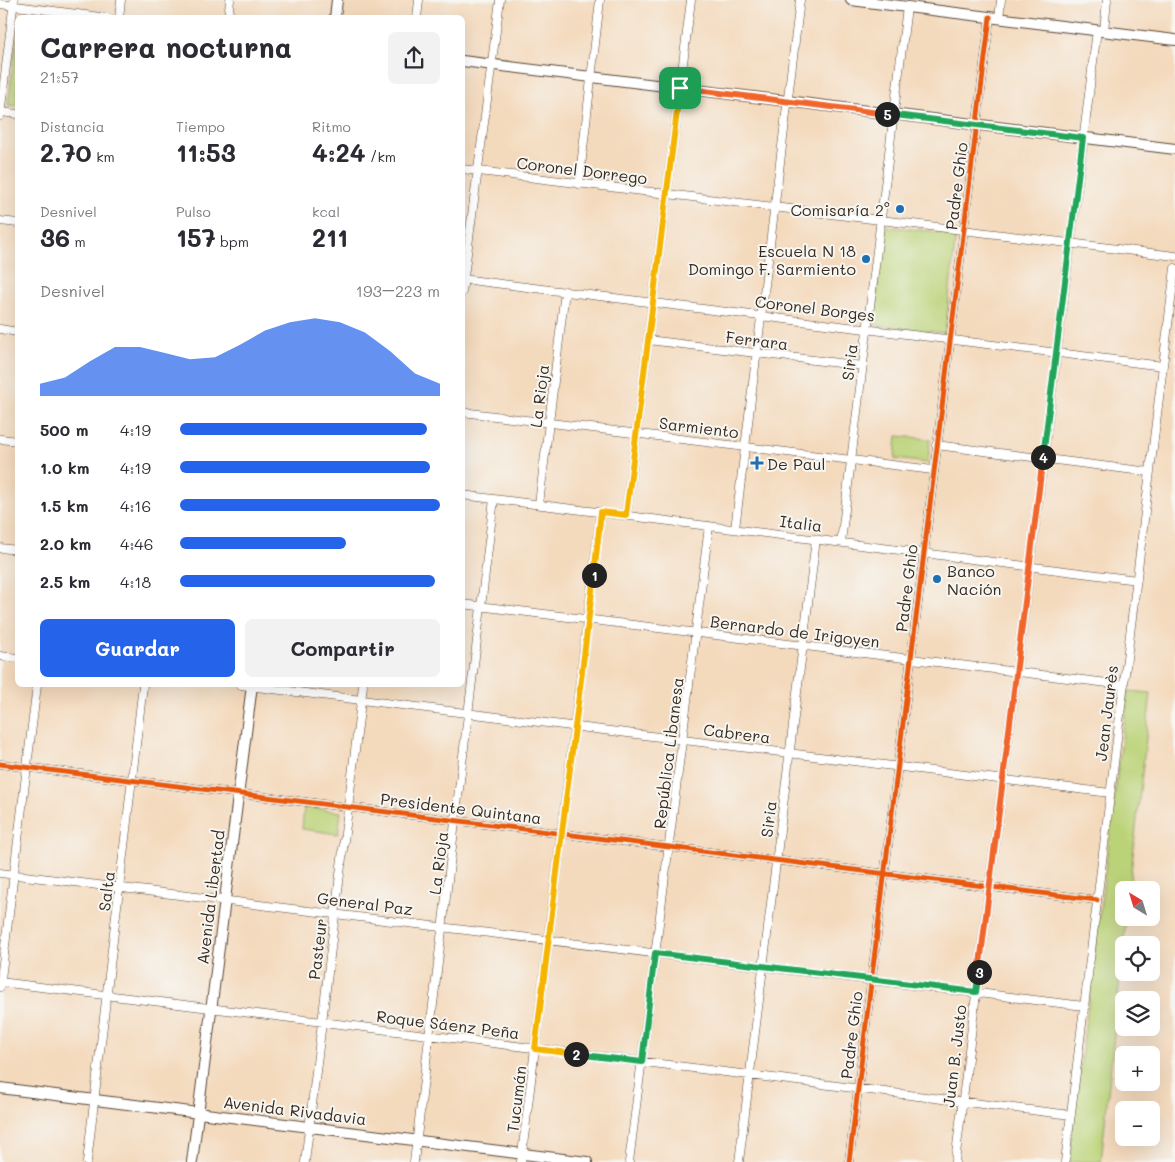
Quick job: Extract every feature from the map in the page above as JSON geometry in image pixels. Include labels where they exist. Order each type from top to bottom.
[{"type":"main road","points":[[335,15],[337,0]]},
{"type":"main road","points":[[851,0],[896,3],[907,7],[1175,40]]},
{"type":"main road","points":[[465,61],[1175,149]]},
{"type":"main road","name":"Avenida Libertad","points":[[192,1162],[252,687]]},
{"type":"main road","name":"Avenida Rivadavia","points":[[0,1088],[416,1140],[521,1158],[587,1162]]},
{"type":"street","points":[[119,15],[121,0]]},
{"type":"street","points":[[228,15],[230,0]]},
{"type":"street","points":[[417,15],[419,0]]},
{"type":"street","points":[[465,265],[500,0]]},
{"type":"street","points":[[579,184],[600,0]]},
{"type":"street","points":[[626,515],[691,0]]},
{"type":"street","points":[[735,529],[800,0]]},
{"type":"street","name":"Padre Ghio","points":[[849,1162],[922,552],[963,231],[994,18],[1001,0]]},
{"type":"street","name":"Juan B. Justo","points":[[955,1162],[1083,138],[1100,31],[1107,0]]},
{"type":"street","points":[[0,4],[14,3],[89,15]]},
{"type":"street","points":[[0,116],[14,3]]},
{"type":"street","name":"Siria","points":[[841,542],[907,7]]},
{"type":"street","points":[[0,112],[15,114]]},
{"type":"street","name":"Coronel Dorrego","points":[[465,169],[1175,256]]},
{"type":"street","points":[[0,221],[15,223]]},
{"type":"street","name":"Jean Jaurès","points":[[1065,1162],[1175,268]]},
{"type":"street","name":"Coronel Borges","points":[[465,279],[653,301],[1163,366]]},
{"type":"street","name":"La Rioja","points":[[539,504],[566,291]]},
{"type":"street","points":[[0,329],[15,332]]},
{"type":"street","name":"Ferrara","points":[[648,340],[863,366]]},
{"type":"street","name":"Sarmiento","points":[[465,412],[933,470]]},
{"type":"street","points":[[0,439],[15,441]]},
{"type":"street","points":[[936,446],[1150,472]]},
{"type":"street","name":"Italia","points":[[465,495],[1137,580]]},
{"type":"street","name":"La Rioja","points":[[414,1162],[494,499]]},
{"type":"street","name":"Tucumán","points":[[521,1158],[601,512]]},
{"type":"street","name":"República Libanesa","points":[[629,1162],[709,526]]},
{"type":"street","name":"Siria","points":[[739,1162],[816,539]]},
{"type":"street","points":[[0,548],[15,550]]},
{"type":"street","name":"Bernardo de Irigoyen","points":[[465,604],[1124,686]]},
{"type":"street","points":[[0,656],[15,658]]},
{"type":"street","points":[[0,987],[37,687]]},
{"type":"street","name":"Salta","points":[[87,1162],[96,1100],[143,687]]},
{"type":"street","name":"Cabrera","points":[[260,687],[1110,793]]},
{"type":"street","name":"Pasteur","points":[[305,1162],[363,687]]},
{"type":"street","name":"Presidente Quintana","points":[[0,764],[1097,900]]},
{"type":"street","name":"General Paz","points":[[0,873],[1084,1006]]},
{"type":"street","name":"Roque Sáenz Peña","points":[[0,982],[1071,1115]]},
{"type":"green space","points":[[15,49],[15,106],[8,105]]},
{"type":"green space","points":[[885,226],[956,234],[945,333],[873,325]]},
{"type":"green space","points":[[897,436],[930,439],[928,463],[895,459]]},
{"type":"green space","points":[[1128,691],[1151,693],[1130,881],[1115,881],[1115,926],[1125,926],[1124,936],[1115,936],[1115,981],[1120,981],[1119,991],[1115,991],[1115,1025],[1101,1162],[1068,1162]]},
{"type":"green space","points":[[304,807],[341,812],[338,834],[302,829]]},
{"type":"cycle path","points":[[849,1162],[990,17]]},
{"type":"cycle path","points":[[0,764],[1097,900]]},
{"type":"place","name":"Comisaría 2°","points":[[900,209]]},
{"type":"place","name":"Escuela N 18 Domingo F. Sarmiento","points":[[866,259]]},
{"type":"place","name":"De Paul","points":[[757,463]]},
{"type":"place","name":"Banco Nación","points":[[937,579]]},
{"type":"route","points":[[680,88],[1083,138],[976,992],[655,953],[642,1062],[535,1049],[601,512],[626,515],[680,88]]}]
